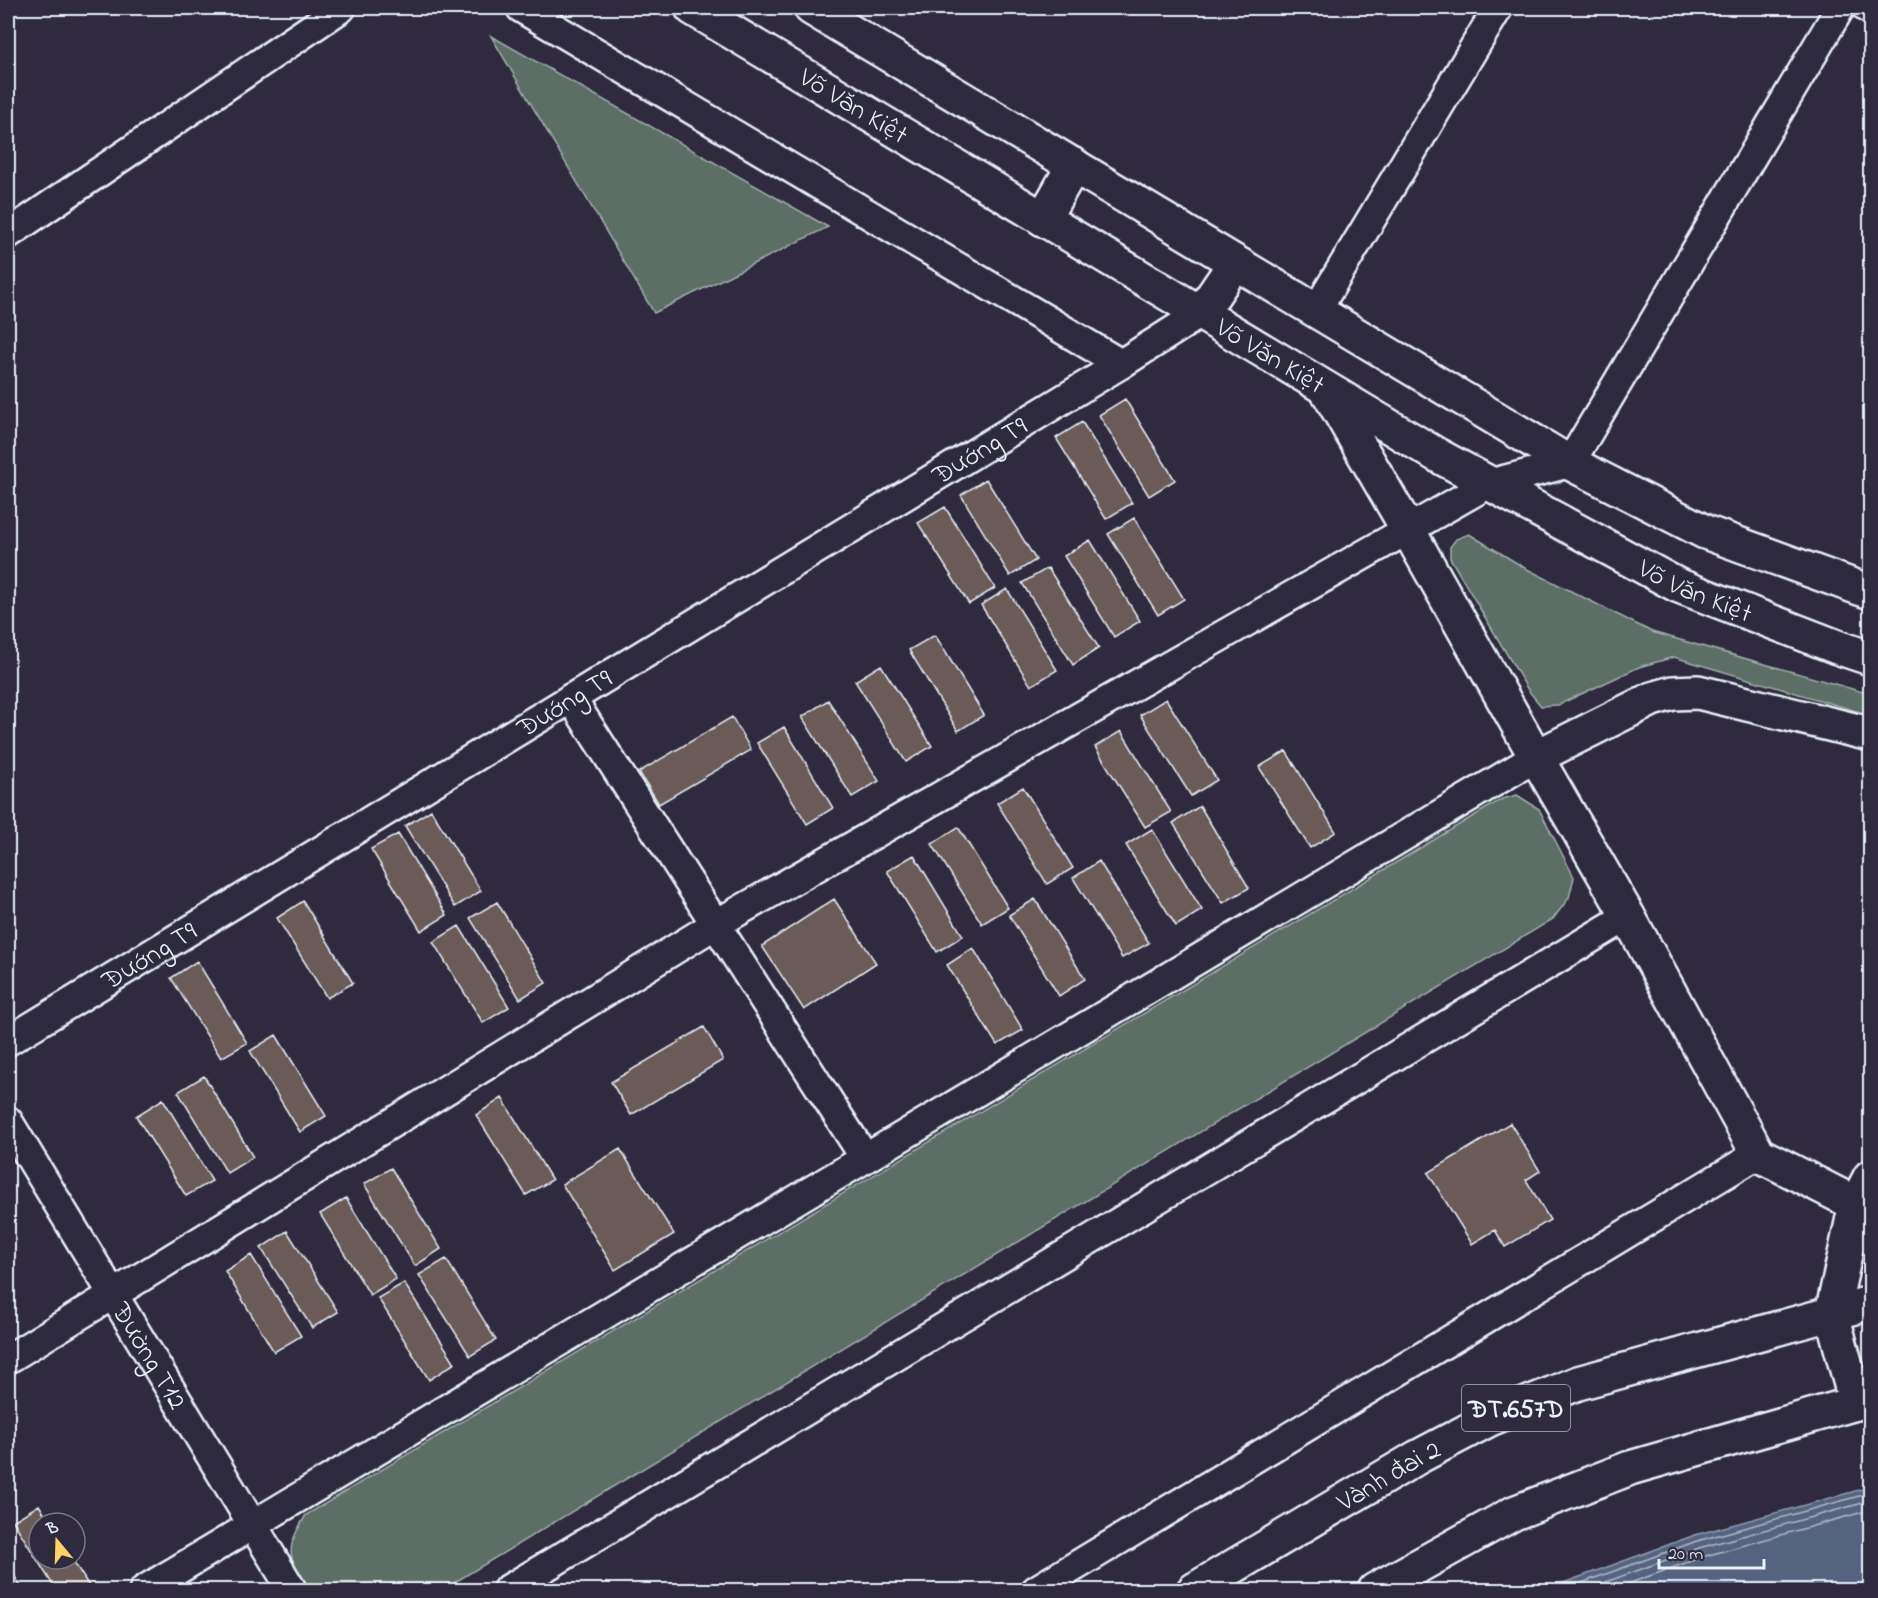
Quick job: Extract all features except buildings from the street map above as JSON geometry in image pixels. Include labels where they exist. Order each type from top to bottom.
[{"type":"street","points":[[8,234],[341,8]]},
{"type":"street","points":[[520,8],[1121,364]]},
{"type":"street","name":"Võ Văn Kiệt","points":[[693,8],[1488,484],[1677,585],[1870,658]]},
{"type":"street","name":"Võ Văn Kiệt","points":[[811,8],[1570,463],[1705,532],[1870,592]]},
{"type":"street","points":[[1316,310],[1498,8]]},
{"type":"street","points":[[8,1359],[716,924],[1407,528],[1488,484],[1570,463],[1840,8]]},
{"type":"street","points":[[1043,219],[1074,165]]},
{"type":"street","points":[[1201,313],[1235,263]]},
{"type":"street","name":"Đướng T9","points":[[8,1041],[1121,364],[1201,313]]},
{"type":"street","points":[[1325,388],[1628,916],[1758,1154],[1863,1190],[1832,1314],[1863,1401],[1630,1468],[1525,1508],[1375,1590]]},
{"type":"street","points":[[144,1590],[1536,757],[1652,699],[1673,693],[1698,692],[1870,734]]},
{"type":"street","points":[[571,698],[865,1158]]},
{"type":"street","points":[[507,1590],[1628,916]]},
{"type":"street","name":"Đường T12","points":[[8,1121],[292,1590]]},
{"type":"street","points":[[1036,1590],[1758,1154]]},
{"type":"street","name":"Vành đai 2","points":[[1194,1590],[1418,1457],[1490,1419],[1578,1383],[1870,1303]]},
{"type":"green space","points":[[491,36],[828,227],[654,313]]},
{"type":"green space","points":[[1469,534],[1525,568],[1652,632],[1870,694],[1870,715],[1674,657],[1639,667],[1558,705],[1541,706],[1528,690],[1450,558],[1450,547],[1456,539]]},
{"type":"green space","points":[[1517,795],[1539,809],[1574,877],[1569,898],[1553,919],[442,1590],[308,1590],[296,1569],[291,1553],[294,1537],[306,1515],[1502,799]]},
{"type":"water","points":[[1870,1487],[1870,1590],[1544,1590],[1695,1535]]}]
